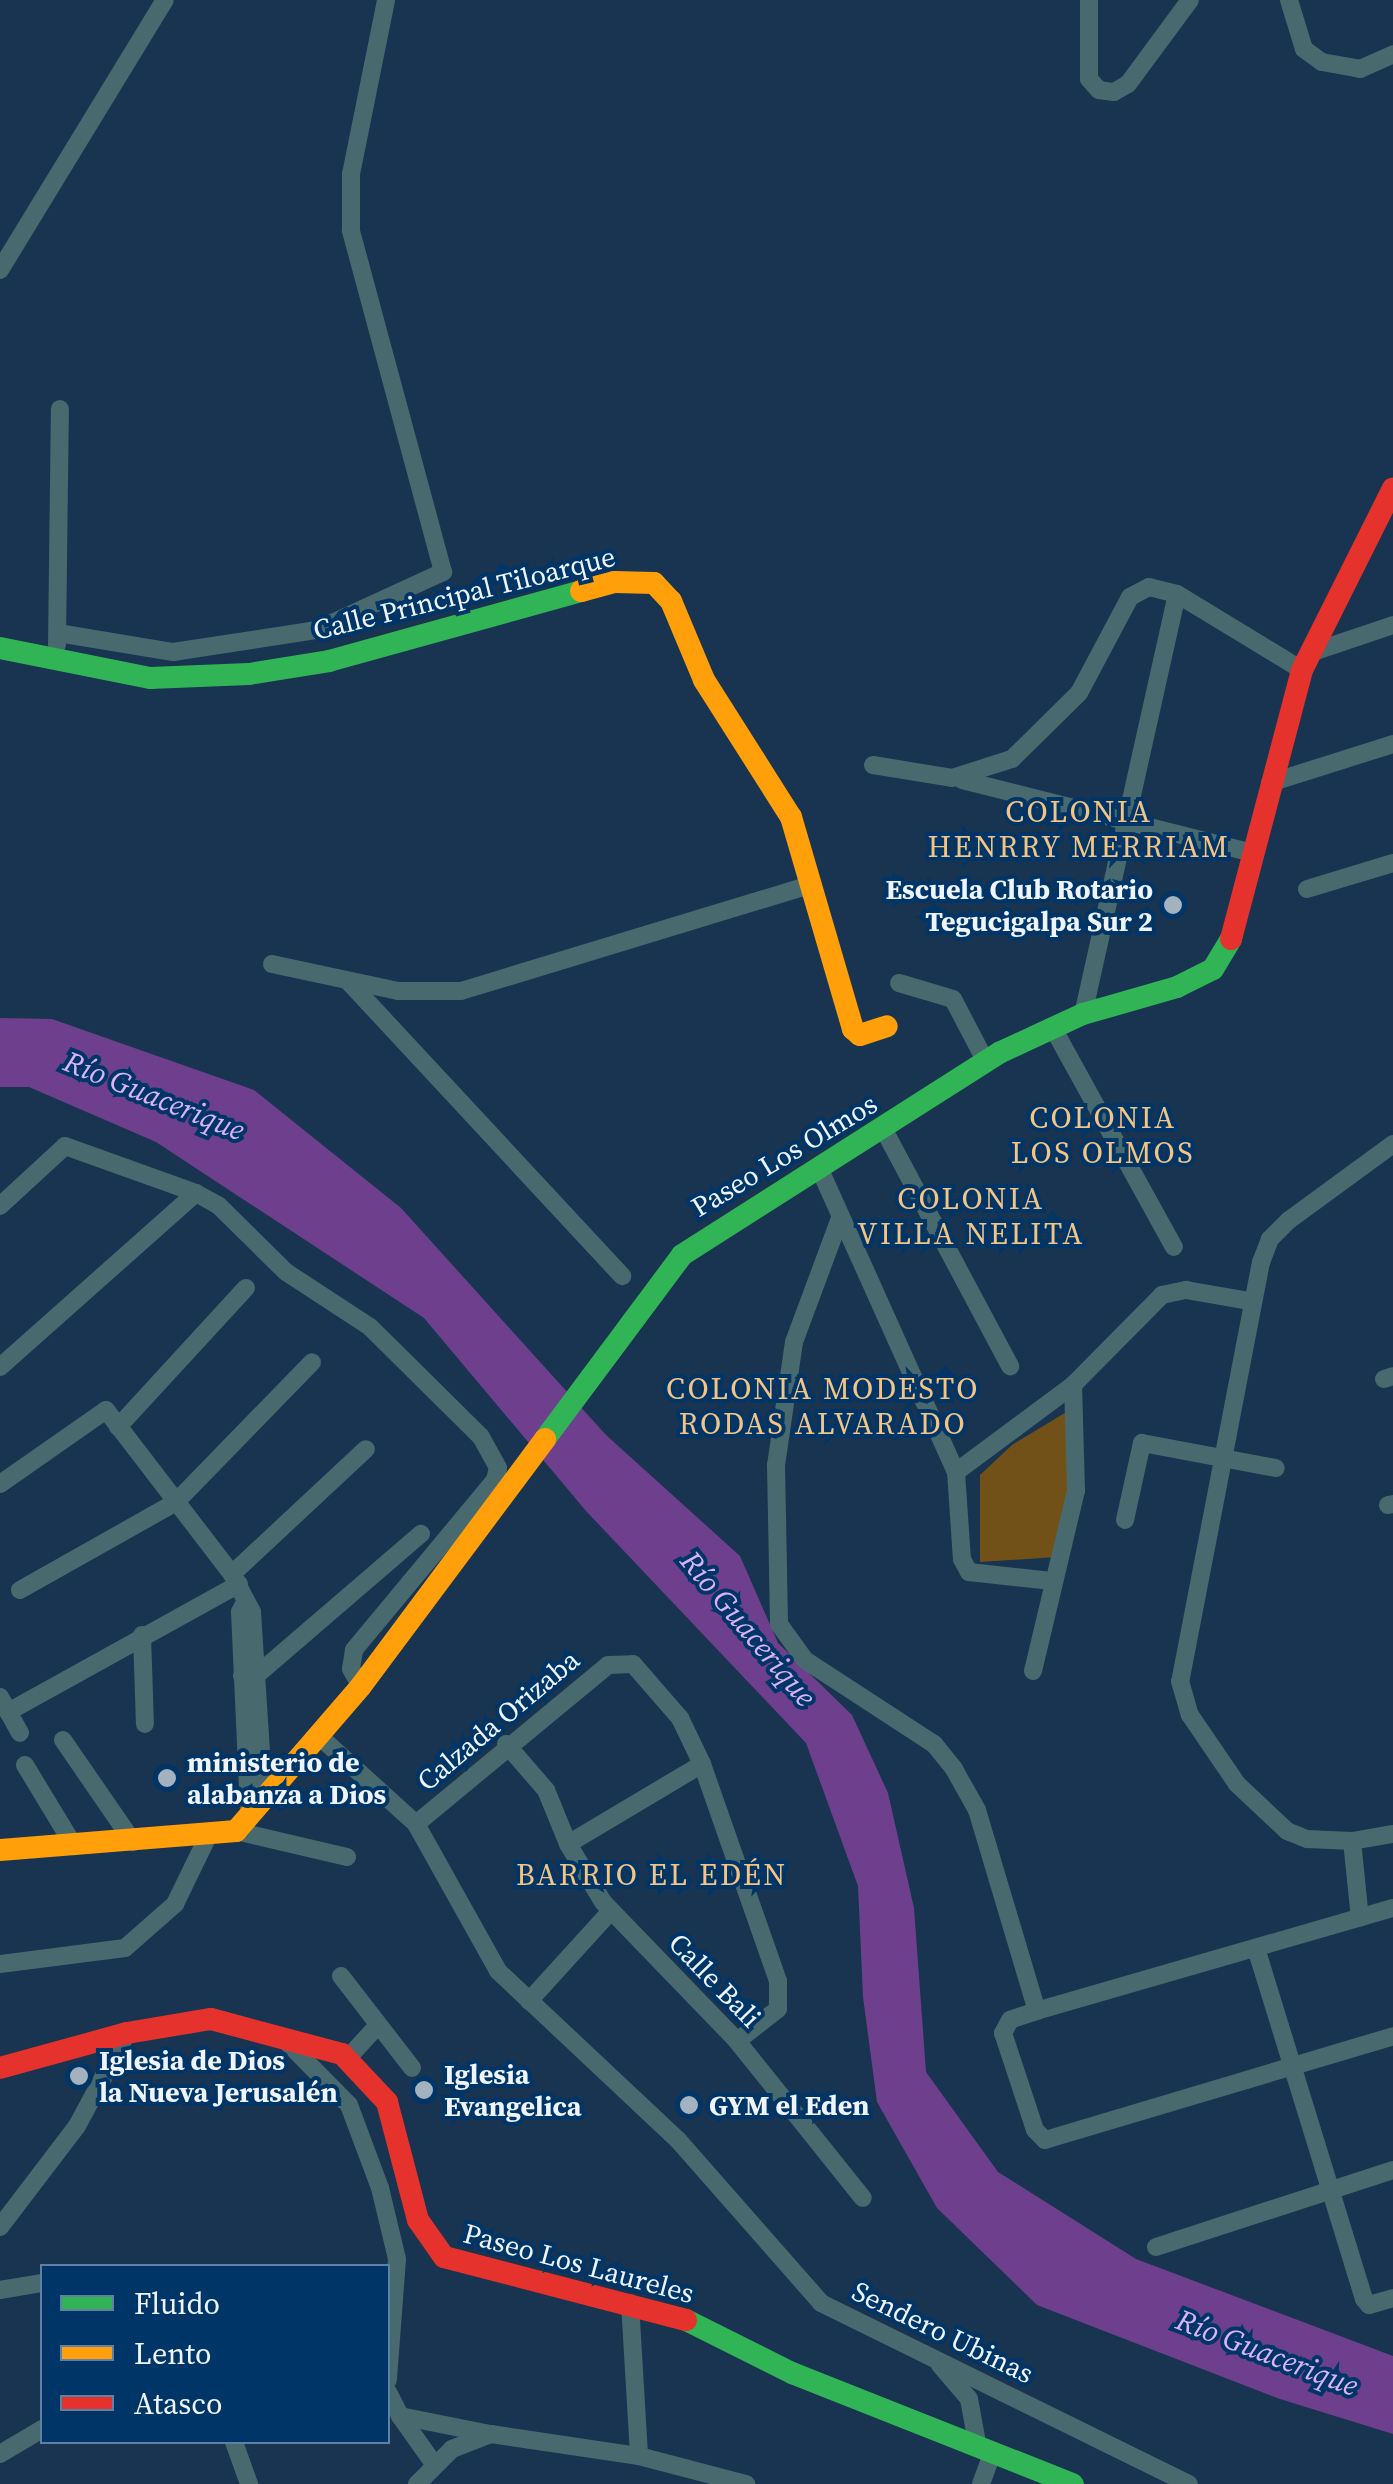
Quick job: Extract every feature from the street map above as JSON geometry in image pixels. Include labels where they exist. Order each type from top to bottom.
[{"type":"street","points":[[0,270],[159,2],[180,0]]},
{"type":"street","points":[[58,634],[173,652],[317,630],[443,572],[350,230],[351,174],[386,0]]},
{"type":"street","points":[[1088,0],[1089,80],[1099,90],[1114,92],[1128,84],[1190,0]]},
{"type":"street","points":[[1290,0],[1304,49],[1322,62],[1360,68],[1393,54]]},
{"type":"street","points":[[57,660],[60,409]]},
{"type":"street","name":"Paseo Los Olmos","points":[[252,1798],[318,1735],[361,1686],[665,1278],[698,1242],[821,1172],[986,1062],[1082,1014],[1208,973],[1227,955],[1270,782],[1306,662],[1393,488]]},
{"type":"street","name":"Calle Principal Tiloarque","points":[[0,648],[150,678],[249,674],[330,661],[614,582],[654,583],[671,601],[704,680],[775,784],[854,1029],[860,1035],[887,1026]]},
{"type":"street","points":[[952,778],[1012,759],[1058,719],[1140,588],[1177,594],[1306,662],[1393,625]]},
{"type":"street","points":[[1082,1014],[1177,594]]},
{"type":"street","points":[[1270,782],[1393,744]]},
{"type":"street","points":[[873,765],[952,778],[1253,853]]},
{"type":"street","points":[[1307,889],[1393,863]]},
{"type":"street","points":[[272,964],[398,991],[461,991],[810,884]]},
{"type":"street","points":[[348,980],[622,1276]]},
{"type":"street","points":[[898,983],[953,999],[986,1062]]},
{"type":"street","points":[[1053,1028],[1174,1246]]},
{"type":"street","points":[[884,1130],[1010,1366]]},
{"type":"street","points":[[1393,1144],[1270,1240],[1250,1302],[1182,1699],[1237,1784],[1270,1818],[1307,1840],[1352,1841],[1393,1834]]},
{"type":"street","points":[[0,1206],[65,1146],[196,1194],[218,1205],[286,1272],[370,1326],[481,1437],[498,1468],[354,1650],[351,1670],[361,1686]]},
{"type":"street","points":[[821,1172],[839,1221],[956,1472],[962,1559],[969,1572],[1052,1582]]},
{"type":"street","points":[[0,1366],[196,1194]]},
{"type":"street","points":[[839,1221],[794,1342],[776,1465],[779,1624],[804,1660],[934,1744],[954,1768],[976,1810],[1037,2011]]},
{"type":"street","points":[[118,1426],[246,1288]]},
{"type":"street","points":[[956,1472],[1073,1385],[1162,1295],[1186,1290],[1250,1302]]},
{"type":"street","points":[[20,1590],[176,1502],[312,1362]]},
{"type":"street","points":[[1034,1671],[1076,1491],[1073,1385]]},
{"type":"street","points":[[0,1484],[106,1410],[235,1579],[246,1602],[252,1798],[207,1838],[175,1904],[125,1948],[0,1964]]},
{"type":"street","points":[[1125,1520],[1142,1443],[1276,1468]]},
{"type":"street","points":[[20,1734],[4,1704],[142,1635],[235,1579],[366,1449]]},
{"type":"street","points":[[250,1675],[421,1534]]},
{"type":"street","points":[[142,1635],[145,1724]]},
{"type":"street","name":"Calzada Orizaba","points":[[416,1824],[506,1744],[615,1661],[633,1664],[680,1718],[702,1764]]},
{"type":"street","name":"Sendero Ubinas","points":[[318,1735],[416,1824],[498,1971],[678,2140],[821,2304],[1189,2484]]},
{"type":"street","points":[[64,1740],[132,1842]]},
{"type":"street","name":"Calle Bali","points":[[506,1744],[546,1790],[568,1844],[611,1911],[737,2041],[863,2198]]},
{"type":"street","points":[[568,1844],[702,1764],[781,1995],[778,2008],[737,2041]]},
{"type":"street","points":[[25,1765],[74,1846]]},
{"type":"street","points":[[252,1798],[347,1856]]},
{"type":"street","points":[[0,1850],[207,1838]]},
{"type":"street","points":[[1352,1841],[1360,1918]]},
{"type":"street","points":[[1393,1908],[1037,2011],[1010,2020],[1003,2032],[1035,2130],[1045,2140],[1393,2036]]},
{"type":"street","points":[[529,2001],[611,1911]]},
{"type":"street","points":[[1256,1948],[1364,2299],[1369,2304],[1393,2298]]},
{"type":"street","points":[[341,1976],[412,2068]]},
{"type":"street","name":"Paseo Los Laureles","points":[[0,2068],[127,2033],[211,2019],[282,2036],[348,2059],[388,2102],[418,2220],[444,2256],[630,2302],[689,2321],[782,2368],[1073,2484]]},
{"type":"street","points":[[348,2059],[378,2025]]},
{"type":"street","points":[[0,2227],[77,2126],[127,2033]]},
{"type":"street","points":[[282,2036],[349,2105],[380,2188],[397,2259],[390,2353]]},
{"type":"street","points":[[1156,2247],[1393,2170]]},
{"type":"street","points":[[0,2290],[40,2283]]},
{"type":"street","points":[[630,2302],[640,2456]]},
{"type":"street","points":[[935,2358],[969,2399],[985,2450],[981,2484]]},
{"type":"street","points":[[390,2396],[434,2464]]},
{"type":"street","points":[[400,2416],[640,2456],[746,2484]]},
{"type":"street","points":[[0,2454],[40,2430]]},
{"type":"street","points":[[416,2484],[434,2464],[490,2434]]},
{"type":"street","points":[[235,2444],[249,2484]]},
{"type":"shaded area","points":[[1068,1411],[1074,1486],[1057,1557],[980,1562],[980,1475],[1012,1445]]},
{"type":"water","name":"Río Guacerique","points":[[0,1018],[52,1019],[254,1090],[401,1208],[606,1435],[740,1556],[778,1643],[852,1715],[888,1793],[914,1908],[926,2072],[998,2172],[1136,2259],[1393,2356],[1393,2434],[1280,2399],[1037,2305],[937,2208],[877,2102],[863,1997],[858,1886],[806,1743],[586,1511],[424,1318],[156,1142],[29,1087],[0,1087]]},
{"type":"traffic: fast","points":[[0,648],[150,678],[249,674],[329,661],[581,591]]},
{"type":"traffic: fast","points":[[545,1439],[682,1255],[1001,1052],[1083,1014],[1177,987],[1213,969],[1231,939]]},
{"type":"traffic: fast","points":[[686,2320],[792,2373],[1073,2484]]},
{"type":"traffic: slow","points":[[581,591],[614,582],[654,583],[671,601],[704,680],[791,817],[853,1029],[860,1035],[887,1026]]},
{"type":"traffic: slow","points":[[0,1850],[236,1831],[361,1686],[545,1439]]},
{"type":"traffic: jam","points":[[1231,939],[1302,670],[1393,488]]},
{"type":"traffic: jam","points":[[0,2068],[127,2033],[211,2019],[342,2054],[387,2102],[418,2220],[444,2257],[686,2320]]},
{"type":"place","name":"Escuela Club Rotario Tegucigalpa Sur 2","points":[[1173,905]]},
{"type":"place","name":"ministerio de alabanza a Dios","points":[[167,1778]]},
{"type":"place","name":"Iglesia de Dios la Nueva Jerusalén","points":[[79,2076]]},
{"type":"place","name":"Iglesia Evangelica","points":[[424,2090]]},
{"type":"place","name":"GYM el Eden","points":[[689,2105]]},
{"type":"district","name":"COLONIA HENRRY MERRIAM","points":[[1079,829]]},
{"type":"district","name":"COLONIA LOS OLMOS","points":[[1103,1135]]},
{"type":"district","name":"COLONIA VILLA NELITA","points":[[971,1216]]},
{"type":"district","name":"COLONIA MODESTO RODAS ALVARADO","points":[[823,1406]]},
{"type":"district","name":"BARRIO EL EDÉN","points":[[652,1875]]}]
